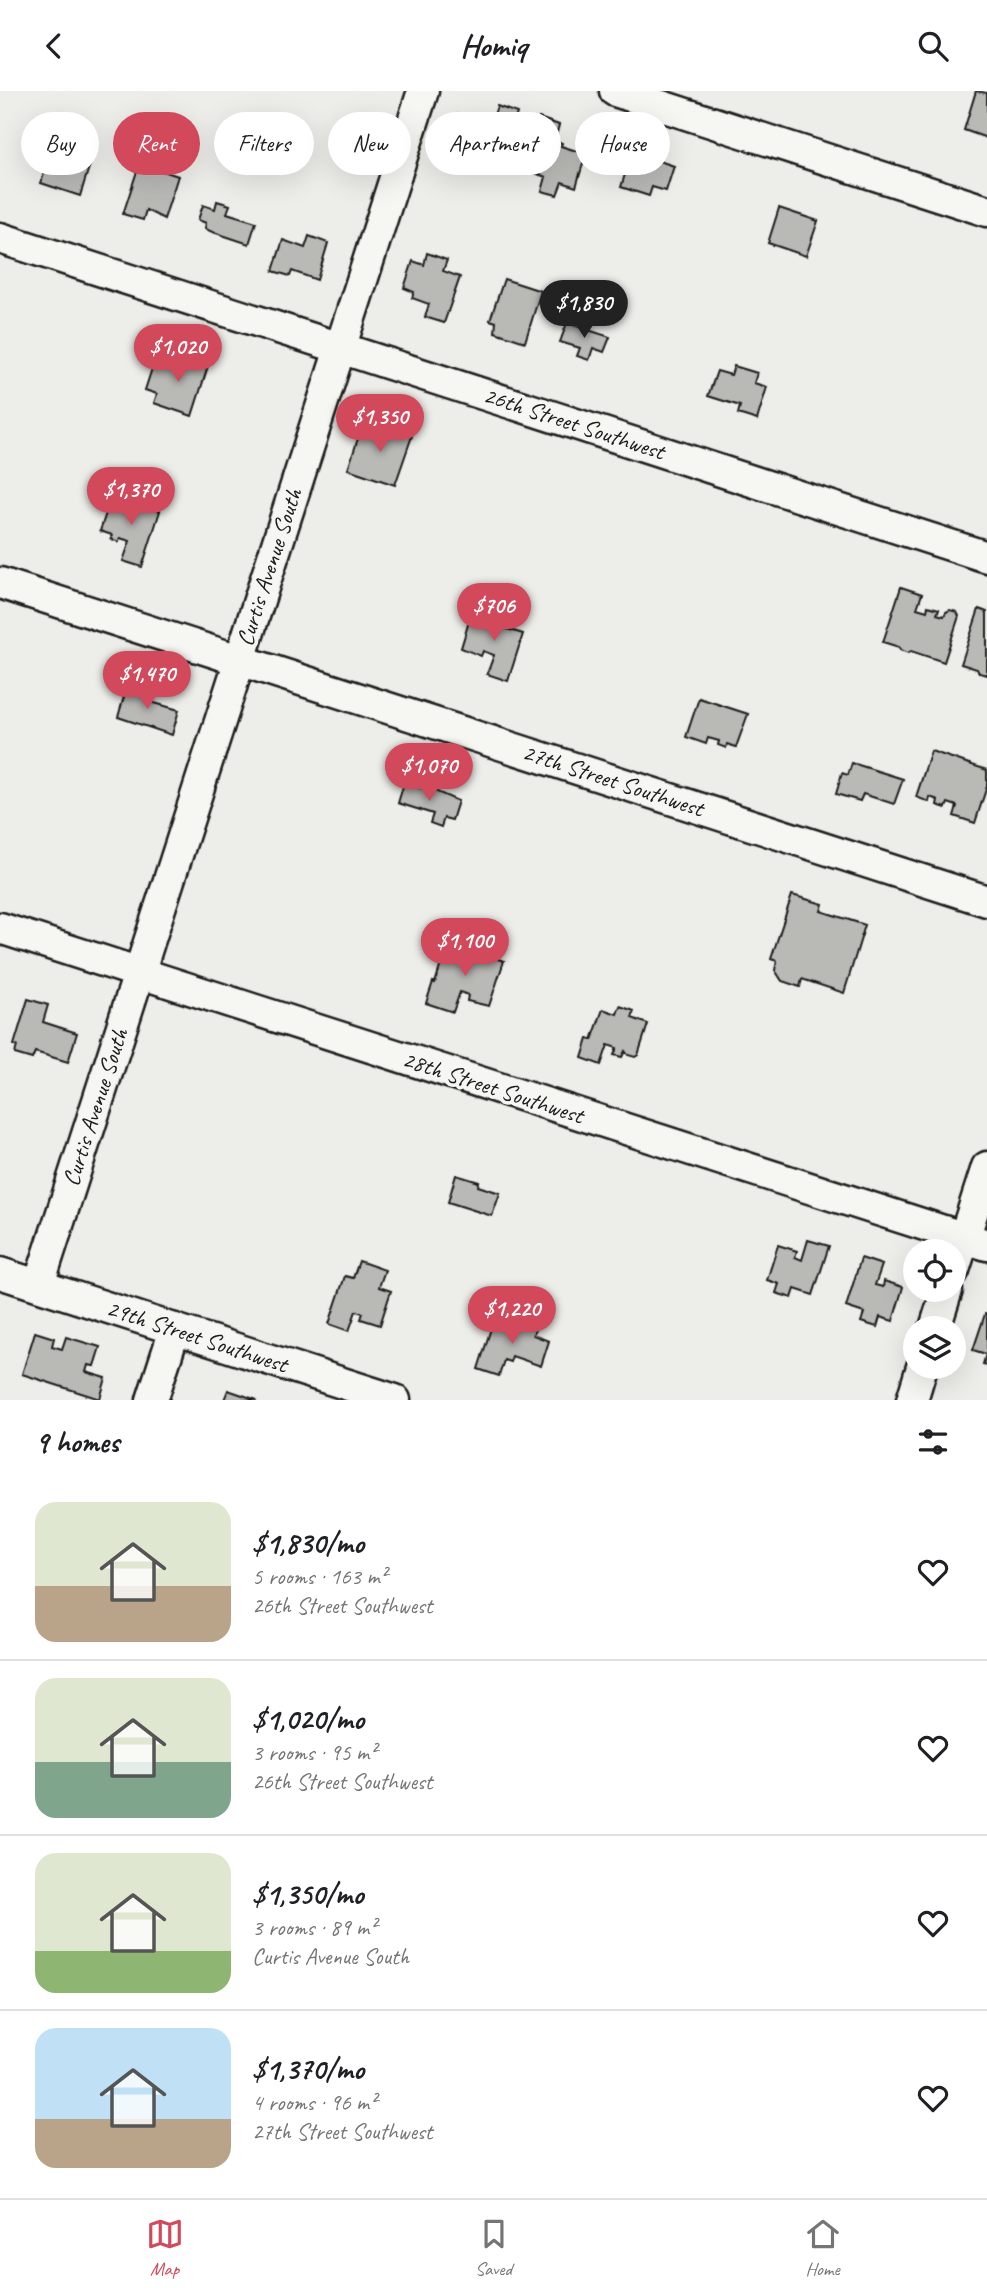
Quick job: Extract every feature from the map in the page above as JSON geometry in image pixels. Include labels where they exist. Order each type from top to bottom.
[{"type":"street","name":"Curtis Avenue South","points":[[39,1284],[423,91]]},
{"type":"street","points":[[615,91],[987,211]]},
{"type":"street","name":"26th Street Southwest","points":[[0,238],[987,557]]},
{"type":"street","name":"27th Street Southwest","points":[[0,583],[987,901]]},
{"type":"street","name":"28th Street Southwest","points":[[0,928],[976,1241]]},
{"type":"street","points":[[976,1241],[987,1167]]},
{"type":"street","name":"29th Street Southwest","points":[[0,1273],[395,1400]]},
{"type":"street","points":[[152,1400],[174,1329]]},
{"type":"street","points":[[912,1400],[918,1379]]},
{"type":"building","points":[[976,91],[987,93],[987,138],[964,130]]},
{"type":"building","points":[[497,106],[514,112],[495,112]]},
{"type":"building","points":[[561,146],[575,150],[575,175],[580,175],[576,187],[562,182],[557,195],[542,191],[546,177],[540,175],[561,175]]},
{"type":"building","points":[[670,165],[674,166],[666,191],[652,187],[649,196],[621,187],[625,175],[670,175]]},
{"type":"building","points":[[43,175],[87,175],[80,196],[41,183]]},
{"type":"building","points":[[136,175],[178,176],[164,219],[146,210],[143,220],[123,214]]},
{"type":"building","points":[[217,201],[230,205],[227,213],[256,222],[249,244],[210,231],[205,228],[206,223],[198,220],[203,205],[215,209]]},
{"type":"building","points":[[779,208],[818,221],[806,256],[768,243]]},
{"type":"building","points":[[309,236],[328,243],[317,280],[292,271],[290,276],[273,271],[283,240],[305,248]]},
{"type":"building","points":[[427,253],[447,260],[443,271],[460,277],[444,323],[425,317],[429,304],[412,298],[414,292],[404,288],[413,261],[424,265]]},
{"type":"building","points":[[504,279],[541,291],[525,342],[495,332],[496,322],[490,320]]},
{"type":"building","points":[[567,323],[610,337],[604,352],[593,348],[589,360],[577,356],[580,348],[560,342]]},
{"type":"building","points":[[188,357],[209,363],[192,416],[154,403],[157,394],[145,390],[155,359],[179,367],[181,360],[187,362]]},
{"type":"building","points":[[734,366],[757,373],[754,383],[767,387],[757,420],[738,414],[740,406],[708,396],[717,371],[731,375]]},
{"type":"building","points":[[363,423],[375,428],[373,434],[379,436],[381,430],[392,433],[393,430],[412,436],[395,485],[348,469]]},
{"type":"building","points":[[112,495],[160,511],[142,567],[123,561],[130,541],[120,538],[119,542],[111,539],[112,535],[100,531]]},
{"type":"building","points":[[901,587],[922,594],[917,608],[927,611],[928,606],[939,609],[937,614],[944,616],[950,610],[957,612],[959,616],[944,662],[911,651],[908,653],[883,642]]},
{"type":"building","points":[[979,609],[987,612],[987,675],[961,664]]},
{"type":"building","points":[[488,613],[510,619],[507,629],[523,634],[508,681],[487,674],[494,655],[483,651],[481,656],[461,648],[470,618],[485,622]]},
{"type":"building","points":[[128,683],[149,690],[147,694],[153,696],[151,702],[179,710],[172,735],[118,717]]},
{"type":"building","points":[[699,698],[748,714],[736,747],[727,744],[726,748],[718,745],[719,741],[708,738],[706,744],[686,737]]},
{"type":"building","points":[[931,751],[987,770],[987,786],[975,823],[954,816],[957,806],[948,803],[946,808],[937,805],[938,800],[930,797],[929,802],[916,797]]},
{"type":"building","points":[[852,763],[903,779],[894,804],[863,794],[860,801],[836,794],[842,773],[848,775]]},
{"type":"building","points":[[404,783],[420,788],[421,785],[458,801],[452,820],[444,818],[441,827],[430,823],[433,814],[398,803]]},
{"type":"building","points":[[792,895],[823,904],[821,911],[865,925],[844,993],[802,979],[800,987],[782,981],[775,970],[777,961],[771,959]]},
{"type":"building","points":[[448,942],[504,961],[489,1006],[467,1001],[468,995],[460,992],[453,1012],[426,1003]]},
{"type":"building","points":[[28,999],[48,1005],[43,1022],[77,1033],[68,1062],[35,1052],[32,1059],[15,1054],[17,1046],[14,1045]]},
{"type":"building","points":[[620,1006],[634,1011],[632,1018],[648,1024],[638,1055],[628,1055],[625,1051],[622,1057],[614,1055],[617,1048],[608,1045],[601,1065],[582,1058],[588,1039],[592,1040],[603,1009],[617,1014]]},
{"type":"building","points":[[456,1175],[479,1182],[478,1186],[500,1193],[492,1216],[448,1202]]},
{"type":"building","points":[[808,1240],[829,1246],[813,1295],[795,1289],[792,1298],[776,1293],[779,1284],[767,1280],[778,1245],[797,1251],[795,1257],[802,1260]]},
{"type":"building","points":[[861,1258],[882,1265],[875,1285],[883,1287],[884,1281],[903,1287],[893,1321],[880,1317],[877,1327],[861,1322],[864,1313],[846,1307]]},
{"type":"building","points":[[359,1261],[385,1270],[379,1287],[391,1291],[380,1325],[361,1319],[363,1313],[356,1311],[349,1331],[329,1324],[345,1276],[353,1278]]},
{"type":"building","points":[[985,1314],[987,1365],[983,1364],[986,1354],[973,1350]]},
{"type":"building","points":[[513,1316],[537,1324],[533,1335],[549,1341],[541,1366],[512,1356],[510,1362],[504,1360],[499,1376],[478,1369],[493,1322],[510,1328]]},
{"type":"building","points":[[35,1332],[54,1338],[52,1346],[62,1349],[66,1337],[100,1347],[94,1366],[88,1365],[86,1372],[106,1378],[100,1399],[22,1374]]},
{"type":"building","points":[[228,1390],[257,1400],[224,1400]]}]
